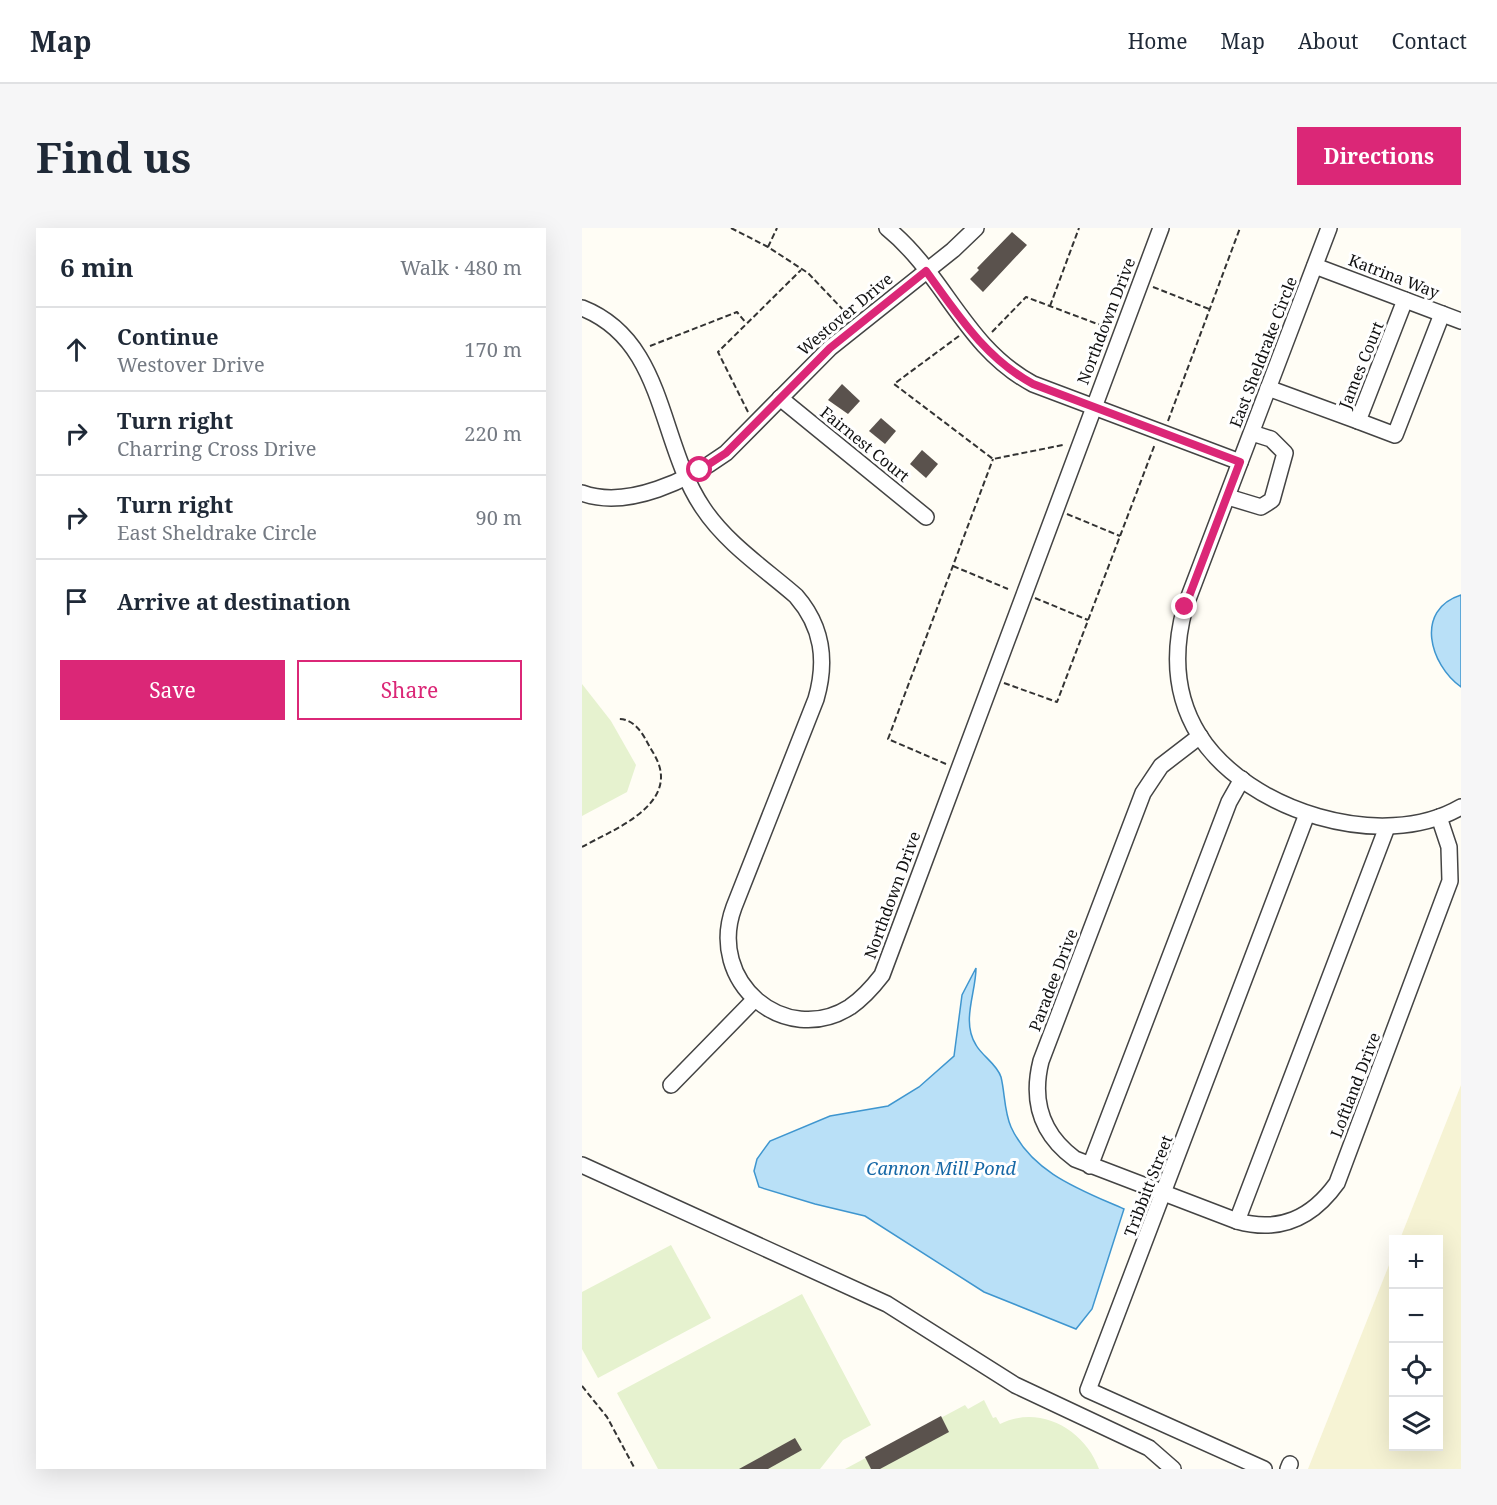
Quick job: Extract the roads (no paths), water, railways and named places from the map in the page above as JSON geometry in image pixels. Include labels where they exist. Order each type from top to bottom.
[{"type":"street","points":[[887,228],[926,271],[974,336],[999,363],[1033,384],[1240,462]]},
{"type":"street","name":"Westover Drive","points":[[582,493],[602,498],[619,497],[686,477],[726,453],[830,348],[976,228]]},
{"type":"street","name":"Northdown Drive","points":[[582,308],[608,320],[621,330],[639,354],[686,477],[694,494],[714,522],[806,607],[813,620],[824,665],[816,699],[727,930],[728,950],[733,972],[753,1000],[777,1012],[815,1018],[848,1008],[868,993],[882,975],[1161,228]]},
{"type":"street","name":"East Sheldrake Circle","points":[[1329,228],[1185,607],[1178,632],[1177,675],[1189,716],[1200,736],[1215,755],[1242,778],[1307,814],[1354,825],[1387,827],[1418,824],[1461,807]]},
{"type":"street","name":"Katrina Way","points":[[1315,266],[1461,321]]},
{"type":"street","name":"James Court","points":[[1268,388],[1358,422],[1405,300]]},
{"type":"street","points":[[1358,422],[1395,435],[1442,314]]},
{"type":"street","name":"Fairnest Court","points":[[780,398],[926,517]]},
{"type":"street","points":[[1228,497],[1261,507],[1272,500],[1286,453],[1271,439],[1252,432]]},
{"type":"street","name":"Paradee Drive","points":[[1165,1193],[1090,1166],[1065,1151],[1045,1128],[1036,1094],[1041,1061],[1148,784],[1161,766],[1200,736]]},
{"type":"street","points":[[1090,1166],[1229,802],[1242,778]]},
{"type":"street","name":"Tribbitt Street","points":[[1264,1469],[1088,1390],[1165,1193],[1307,814]]},
{"type":"street","name":"Loftland Drive","points":[[1165,1193],[1257,1227],[1286,1223],[1315,1207],[1337,1183],[1450,881],[1449,847],[1439,817]]},
{"type":"street","points":[[1237,1221],[1387,827]]},
{"type":"street","points":[[671,1085],[753,1000]]},
{"type":"street","points":[[582,1165],[887,1304],[1016,1385],[1149,1448],[1173,1469]]},
{"type":"water","points":[[1461,595],[1461,687],[1441,665],[1435,652],[1432,625],[1437,613],[1446,602]]},
{"type":"water","name":"Cannon Mill Pond","points":[[976,968],[969,1017],[972,1036],[979,1049],[999,1072],[1009,1121],[1020,1143],[1031,1157],[1059,1178],[1124,1209],[1092,1309],[1076,1329],[984,1292],[865,1216],[759,1187],[754,1171],[757,1159],[770,1141],[830,1116],[888,1106],[919,1087],[954,1056],[962,995]]}]
